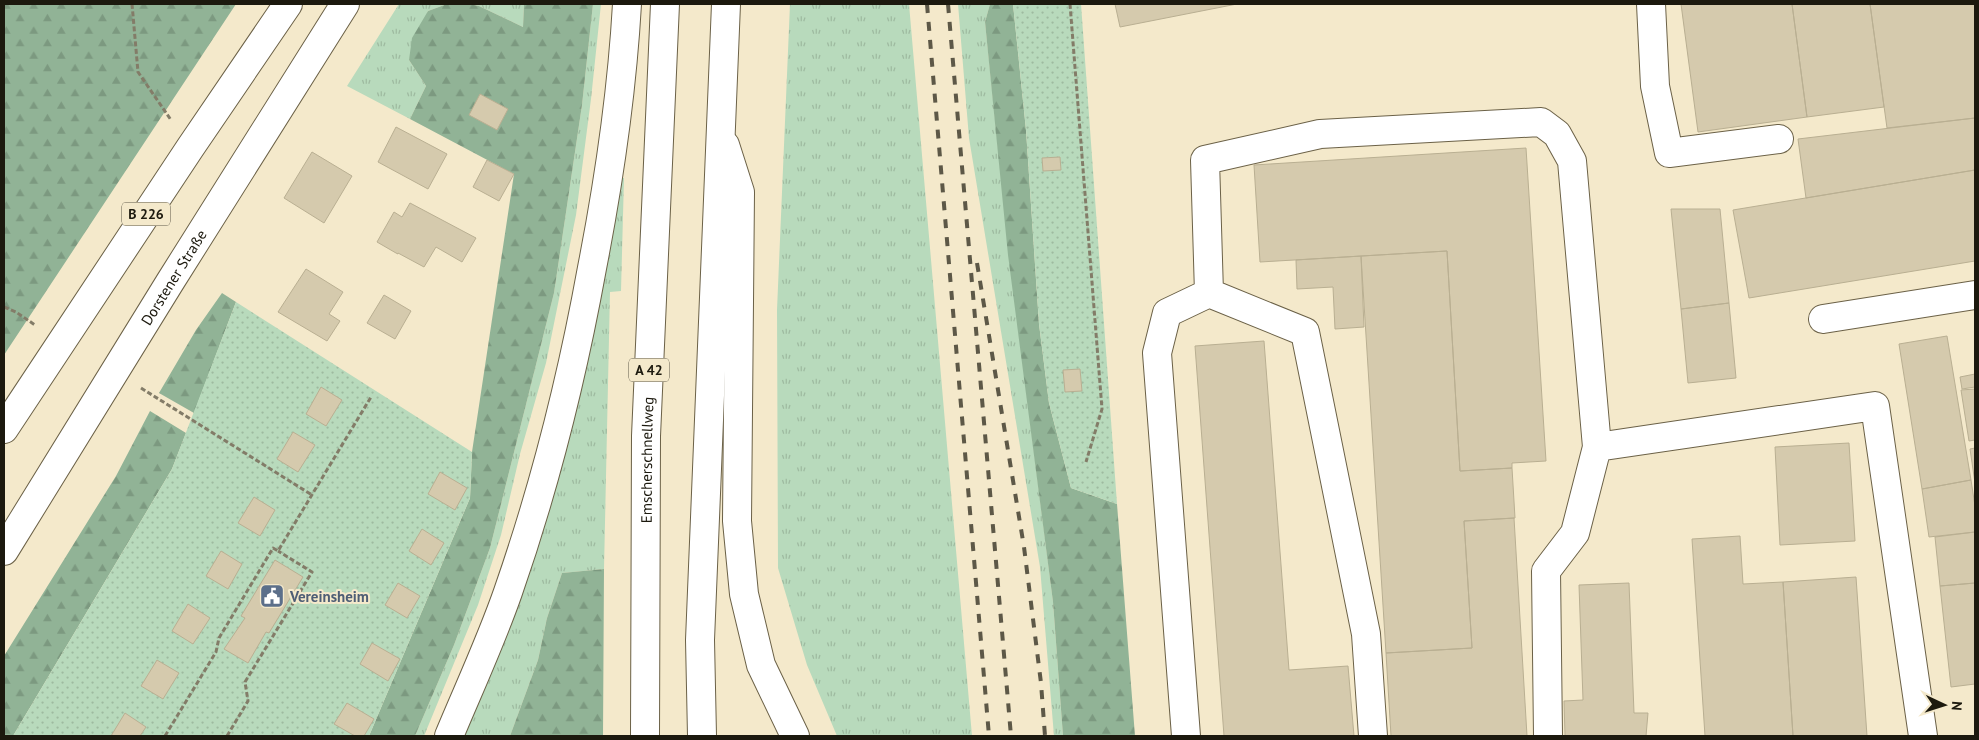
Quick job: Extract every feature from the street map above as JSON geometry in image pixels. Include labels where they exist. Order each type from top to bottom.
[{"type":"main road","name":"B 226","points":[[4,429],[288,4]]},
{"type":"main road","name":"Dorstener Straße","points":[[4,551],[345,4]]},
{"type":"main road","points":[[449,736],[508,593],[552,452],[579,339],[601,220],[613,146],[627,4]]},
{"type":"main road","name":"Emscherschnellweg","points":[[645,736],[646,436],[665,4]]},
{"type":"main road","points":[[702,736],[700,640],[726,4]]},
{"type":"main road","points":[[1652,4],[1655,86],[1669,153],[1779,139]]},
{"type":"main road","points":[[1208,293],[1205,160],[1320,134],[1541,122],[1557,134],[1572,161],[1597,447],[1575,533],[1546,571],[1548,736]]},
{"type":"main road","points":[[720,128],[740,192],[737,521],[744,594],[761,665],[795,736]]},
{"type":"main road","points":[[1186,736],[1156,353],[1167,313],[1208,293],[1305,332],[1366,634],[1373,736]]},
{"type":"main road","points":[[1823,319],[1975,295]]},
{"type":"main road","points":[[1597,447],[1876,406],[1924,736]]},
{"type":"path","points":[[132,4],[138,72],[190,148]]},
{"type":"path","points":[[1070,4],[1102,409],[1086,462]]},
{"type":"path","points":[[4,307],[16,312],[61,342]]},
{"type":"path","points":[[278,550],[371,397]]},
{"type":"path","points":[[162,401],[312,495]]},
{"type":"path","points":[[165,736],[216,652],[219,638],[273,548],[312,572],[245,682],[248,701],[227,736]]},
{"type":"green space","points":[[4,4],[236,4],[4,355]]},
{"type":"green space","points":[[399,4],[447,4],[428,11],[409,60],[426,86],[410,119],[347,86]]},
{"type":"green space","points":[[447,4],[479,6],[523,27],[524,4],[593,4],[582,105],[554,293],[490,548],[454,645],[415,736],[369,736],[470,498],[472,452],[514,174],[410,119],[426,86],[409,60],[412,38],[428,11]]},
{"type":"green space","points":[[469,4],[524,4],[523,27],[479,6]]},
{"type":"green space","points":[[593,4],[601,4],[576,215],[546,363],[520,454],[501,535],[478,605],[424,736],[415,736],[454,645],[490,548],[554,293],[582,105]]},
{"type":"green space","points":[[790,4],[909,4],[972,736],[837,736],[807,665],[778,568],[777,310]]},
{"type":"green space","points":[[958,4],[990,4],[985,22],[1009,255],[1053,602],[1063,736],[1054,736],[1040,567],[969,138]]},
{"type":"green space","points":[[990,4],[1013,4],[1026,130],[1039,324],[1049,403],[1071,488],[1117,504],[1135,736],[1063,736],[1053,602],[1008,255],[985,22]]},
{"type":"green space","points":[[1013,4],[1081,4],[1117,504],[1071,488],[1049,403],[1039,324],[1026,130]]},
{"type":"green space","points":[[620,178],[624,178],[621,291],[610,292],[604,569],[562,573],[547,618],[538,660],[510,736],[461,736]]},
{"type":"green space","points":[[222,293],[236,302],[194,413],[159,393],[196,330]]},
{"type":"green space","points":[[236,302],[472,452],[470,498],[369,736],[13,736],[172,469]]},
{"type":"green space","points":[[150,411],[186,433],[172,469],[13,736],[4,736],[4,656],[116,476]]},
{"type":"green space","points":[[604,569],[603,736],[510,736],[538,660],[547,618],[562,573]]},
{"type":"building","points":[[1115,4],[1237,4],[1120,27]]},
{"type":"building","points":[[1681,4],[1792,4],[1807,117],[1698,132]]},
{"type":"building","points":[[1792,4],[1870,4],[1884,107],[1807,117]]},
{"type":"building","points":[[1870,4],[1975,4],[1975,118],[1887,128]]},
{"type":"building","points":[[480,94],[508,109],[497,130],[469,115]]},
{"type":"building","points":[[1975,118],[1975,170],[1806,198],[1798,139]]},
{"type":"building","points":[[396,127],[447,154],[428,189],[378,162]]},
{"type":"building","points":[[1526,148],[1546,461],[1512,463],[1512,468],[1460,471],[1447,251],[1260,262],[1254,165]]},
{"type":"building","points":[[312,152],[352,176],[324,223],[284,198]]},
{"type":"building","points":[[1060,157],[1061,170],[1043,171],[1042,158]]},
{"type":"building","points":[[487,160],[514,174],[499,201],[473,187]]},
{"type":"building","points":[[1975,170],[1975,261],[1749,298],[1733,210]]},
{"type":"building","points":[[410,203],[476,238],[462,262],[436,247],[424,267],[377,242],[394,212],[402,217]]},
{"type":"building","points":[[1671,209],[1720,209],[1729,303],[1681,309]]},
{"type":"building","points":[[1447,251],[1460,471],[1512,468],[1515,518],[1464,521],[1472,648],[1386,653],[1361,256]]},
{"type":"building","points":[[1361,256],[1364,327],[1335,329],[1333,287],[1297,289],[1296,260]]},
{"type":"building","points":[[306,269],[343,292],[329,314],[340,321],[327,341],[278,312]]},
{"type":"building","points":[[384,295],[411,311],[395,339],[367,323]]},
{"type":"building","points":[[1729,303],[1736,378],[1688,383],[1681,309]]},
{"type":"building","points":[[1947,336],[1971,480],[1922,489],[1899,344]]},
{"type":"building","points":[[1264,341],[1289,670],[1348,666],[1354,736],[1224,736],[1195,346]]},
{"type":"building","points":[[1080,369],[1082,391],[1065,392],[1063,370]]},
{"type":"building","points":[[1975,374],[1975,387],[1962,389],[1960,377]]},
{"type":"building","points":[[321,387],[342,400],[326,426],[306,414]]},
{"type":"building","points":[[1975,389],[1975,440],[1969,441],[1961,390]]},
{"type":"building","points":[[293,432],[315,445],[298,472],[277,459]]},
{"type":"building","points":[[1849,443],[1855,541],[1780,545],[1775,447]]},
{"type":"building","points":[[1975,448],[1975,483],[1970,449]]},
{"type":"building","points":[[440,472],[467,488],[455,510],[428,494]]},
{"type":"building","points":[[1971,480],[1975,506],[1975,532],[1929,537],[1922,489]]},
{"type":"building","points":[[254,497],[275,510],[260,536],[238,523]]},
{"type":"building","points":[[1514,518],[1527,736],[1391,736],[1386,653],[1472,648],[1464,521]]},
{"type":"building","points":[[422,529],[444,543],[431,565],[409,551]]},
{"type":"building","points":[[1975,532],[1975,583],[1940,586],[1935,537]]},
{"type":"building","points":[[1740,536],[1743,584],[1783,582],[1793,736],[1705,736],[1692,539]]},
{"type":"building","points":[[221,551],[242,564],[228,589],[206,576]]},
{"type":"building","name":"Vereinsheim","points":[[275,560],[303,577],[269,633],[266,632],[248,663],[224,649],[245,618],[241,616]]},
{"type":"building","points":[[1856,577],[1867,736],[1793,736],[1783,582]]},
{"type":"building","points":[[398,583],[420,596],[407,618],[385,605]]},
{"type":"building","points":[[1629,583],[1634,713],[1648,713],[1646,736],[1565,736],[1564,701],[1583,700],[1579,585]]},
{"type":"building","points":[[1975,583],[1975,684],[1951,687],[1940,586]]},
{"type":"building","points":[[188,604],[210,618],[193,644],[172,631]]},
{"type":"building","points":[[372,643],[400,659],[388,681],[360,664]]},
{"type":"building","points":[[157,660],[179,673],[163,699],[141,686]]},
{"type":"building","points":[[347,703],[374,719],[364,736],[355,736],[334,724]]},
{"type":"building","points":[[125,713],[146,727],[140,736],[111,736]]},
{"type":"railway","points":[[927,4],[989,736]]},
{"type":"railway","points":[[948,4],[1011,736]]},
{"type":"railway","points":[[977,263],[1024,547],[1041,683],[1045,736]]},
{"type":"place","name":"Vereinsheim","points":[[272,596]]}]
